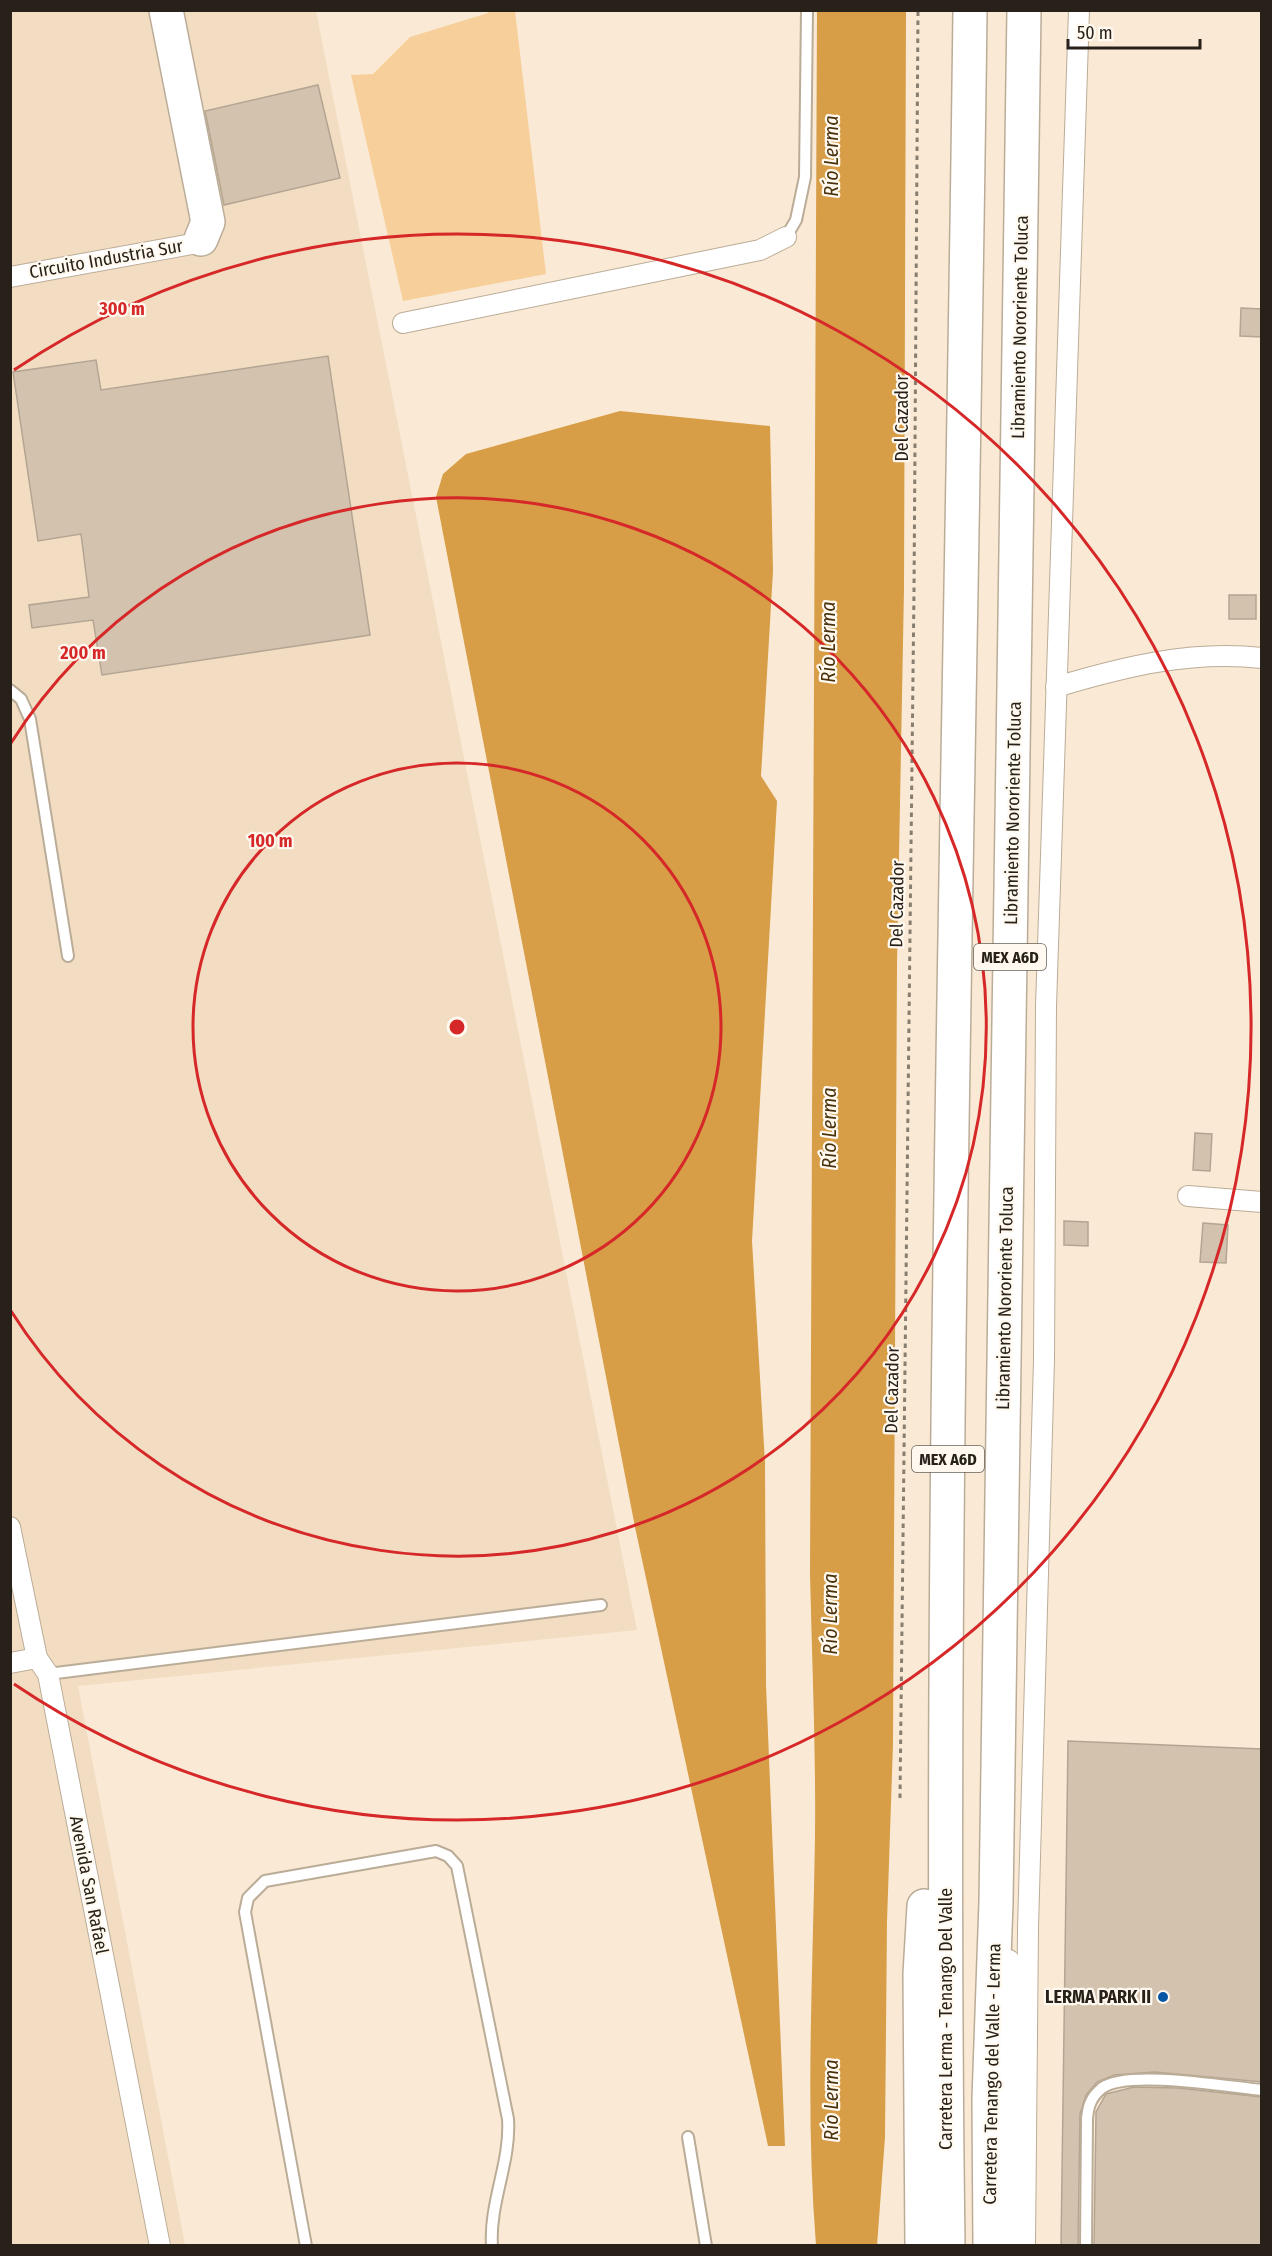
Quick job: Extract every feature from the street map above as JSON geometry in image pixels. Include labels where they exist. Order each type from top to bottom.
[{"type":"highway","points":[[166,10],[208,222],[201,239]]},
{"type":"highway","name":"MEX A6D","points":[[946,1793],[951,1125],[970,10]]},
{"type":"highway","name":"Libramiento Nororiente Toluca","points":[[996,1902],[1024,10]]},
{"type":"highway","points":[[922,2246],[921,1963],[933,1820],[946,1793]]},
{"type":"highway","name":"Carretera Lerma - Tenango Del Valle","points":[[946,1793],[948,2246]]},
{"type":"highway","name":"Carretera Tenango del Valle - Lerma","points":[[996,1902],[989,2099],[997,2240]]},
{"type":"street","points":[[1025,2246],[1028,1928],[1044,1360],[1046,1006],[1079,10]]},
{"type":"street","points":[[403,323],[760,250],[786,237]]},
{"type":"street","name":"Circuito Industria Sur","points":[[10,277],[192,243],[201,239]]},
{"type":"street","points":[[1056,687],[1155,661],[1187,657],[1262,658]]},
{"type":"street","points":[[1188,1196],[1262,1202]]},
{"type":"street","name":"Avenida San Rafael","points":[[10,1527],[43,1666],[160,2246]]},
{"type":"street","points":[[10,1663],[43,1666]]},
{"type":"lane","points":[[786,237],[796,220],[805,177],[807,10]]},
{"type":"lane","points":[[10,690],[21,699],[30,719],[68,956]]},
{"type":"lane","points":[[43,1666],[601,1605]]},
{"type":"lane","points":[[306,2246],[245,1912],[248,1898],[265,1881],[436,1851],[448,1856],[457,1866],[508,2119],[508,2151],[491,2231],[492,2246]]},
{"type":"lane","points":[[1086,2246],[1087,2119],[1089,2102],[1103,2086],[1126,2080],[1146,2079],[1262,2090]]},
{"type":"lane","points":[[688,2137],[706,2246]]},
{"type":"path","name":"Del Cazador","points":[[900,1798],[914,590],[918,10]]},
{"type":"shaded area","points":[[11,11],[316,11],[637,1630],[78,1686],[185,2245],[11,2246]]},
{"type":"shaded area","points":[[488,11],[515,11],[546,274],[403,301],[351,75],[373,74],[410,37],[488,13]]},
{"type":"water","name":"Río Lerma","points":[[817,11],[906,11],[904,589],[897,964],[893,1744],[887,1922],[885,2137],[877,2246],[816,2245],[811,2143],[815,1837],[810,1574]]},
{"type":"water","points":[[620,411],[770,426],[773,571],[761,776],[777,801],[752,1241],[765,1463],[766,1685],[785,2146],[768,2146],[635,1527],[436,497],[443,474],[466,454]]},
{"type":"building","points":[[318,85],[340,178],[224,205],[205,111]]},
{"type":"building","points":[[1241,308],[1262,309],[1262,337],[1240,336]]},
{"type":"building","points":[[328,356],[370,635],[102,675],[93,620],[32,628],[29,605],[89,597],[81,534],[38,541],[13,372],[96,360],[101,390]]},
{"type":"building","points":[[1229,595],[1256,595],[1256,619],[1229,619]]},
{"type":"building","points":[[1195,1133],[1212,1134],[1210,1171],[1193,1170]]},
{"type":"building","points":[[1064,1221],[1088,1222],[1088,1246],[1064,1245]]},
{"type":"building","points":[[1203,1223],[1228,1225],[1226,1263],[1200,1262]]},
{"type":"building","name":"LERMA PARK II","points":[[1068,1741],[1262,1749],[1262,2082],[1155,2072],[1114,2075],[1097,2082],[1086,2095],[1080,2114],[1078,2246],[1061,2246]]},
{"type":"building","points":[[1134,2087],[1178,2088],[1262,2097],[1262,2246],[1094,2246],[1096,2112],[1106,2094]]},
{"type":"place","name":"LERMA PARK II","points":[[1163,1997]]}]
